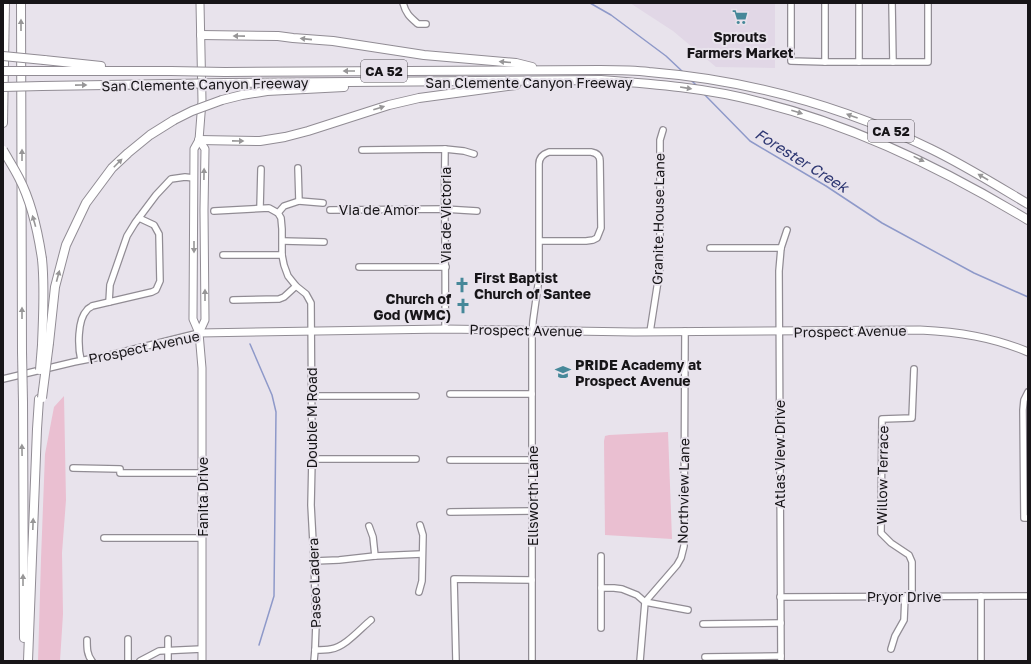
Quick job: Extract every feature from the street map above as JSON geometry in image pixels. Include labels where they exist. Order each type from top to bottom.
[{"type":"highway","points":[[3,123],[5,3]]},
{"type":"highway","points":[[21,3],[24,635],[27,661]]},
{"type":"highway","points":[[201,35],[278,36],[333,41],[424,55],[516,63],[542,70]]},
{"type":"highway","points":[[3,56],[146,71]]},
{"type":"highway","name":"San Clemente Canyon Freeway","points":[[3,70],[225,72],[542,70],[633,71],[712,79],[793,97],[833,109],[871,123],[930,149],[1028,203]]},
{"type":"highway","name":"San Clemente Canyon Freeway","points":[[3,87],[225,83],[601,80],[678,86],[717,92],[760,102],[791,110],[841,127],[910,155],[972,187],[1028,220]]},
{"type":"highway","points":[[27,661],[37,429],[55,287],[66,245],[86,203],[112,168],[150,135],[174,120],[222,100],[267,91],[453,81]]},
{"type":"highway","points":[[199,140],[260,141],[285,137],[389,105],[419,98],[551,81]]},
{"type":"highway","points":[[3,150],[19,178],[29,203],[39,236],[44,277],[41,399]]},
{"type":"main road","name":"Fanita Drive","points":[[200,3],[202,101],[199,140],[194,149],[193,319],[199,333],[202,368],[202,661]]},
{"type":"main road","name":"Fanita Drive","points":[[199,140],[205,149],[205,320],[199,333]]},
{"type":"main road","name":"Prospect Avenue","points":[[199,333],[445,329],[650,332],[910,330],[970,335],[995,341],[1028,352]]},
{"type":"street","points":[[403,3],[409,16],[418,24],[426,24]]},
{"type":"street","points":[[791,3],[791,61],[928,62],[928,3]]},
{"type":"street","points":[[824,3],[825,62]]},
{"type":"street","points":[[859,3],[859,62]]},
{"type":"street","points":[[892,3],[893,62]]},
{"type":"street","name":"Granite House Lane","points":[[650,332],[660,268],[660,140],[664,130]]},
{"type":"street","points":[[362,150],[445,149],[464,151],[474,154]]},
{"type":"street","name":"Via de Victoria","points":[[445,149],[445,329]]},
{"type":"street","name":"Ellsworth Lane","points":[[532,661],[533,320],[539,278],[539,164],[541,156],[549,152],[595,153],[600,161],[600,228],[597,238],[586,241],[540,240]]},
{"type":"street","points":[[298,168],[298,201]]},
{"type":"street","points":[[260,208],[261,169]]},
{"type":"street","points":[[109,302],[110,285],[127,236],[156,195],[172,179],[186,177],[194,178]]},
{"type":"street","points":[[214,210],[269,208],[278,213],[284,206],[298,201],[323,203]]},
{"type":"street","name":"Via de Amor","points":[[330,210],[444,209],[477,211]]},
{"type":"street","name":"Double M Road","points":[[278,213],[281,218],[283,241],[282,255],[288,276],[296,286],[306,294],[311,303],[311,505]]},
{"type":"street","points":[[81,360],[79,352],[79,334],[86,310],[92,306],[152,292],[156,290],[160,281],[160,234],[154,225],[140,218]]},
{"type":"street","name":"Atlas View Drive","points":[[781,658],[778,332],[781,248],[787,230]]},
{"type":"street","points":[[283,241],[324,242]]},
{"type":"street","points":[[710,248],[781,248]]},
{"type":"street","points":[[223,255],[282,255]]},
{"type":"street","points":[[359,268],[446,267]]},
{"type":"street","points":[[233,300],[279,299],[284,297],[296,286]]},
{"type":"street","name":"Northview Lane","points":[[645,602],[677,565],[681,558],[684,546],[685,332]]},
{"type":"street","name":"Prospect Avenue","points":[[3,379],[199,333]]},
{"type":"street","name":"Willow Terrace","points":[[912,596],[912,562],[909,555],[891,543],[881,533],[882,419],[912,418],[914,369]]},
{"type":"street","points":[[1026,518],[1023,410],[1024,400],[1028,392]]},
{"type":"street","points":[[450,394],[532,394]]},
{"type":"street","points":[[312,396],[416,396]]},
{"type":"street","points":[[312,459],[416,459]]},
{"type":"street","points":[[450,460],[532,460]]},
{"type":"street","points":[[73,468],[120,469],[120,473],[202,473]]},
{"type":"street","name":"Paseo Ladera","points":[[311,505],[316,624],[314,661]]},
{"type":"street","points":[[450,512],[532,511]]},
{"type":"street","points":[[420,525],[423,535],[422,582],[420,592]]},
{"type":"street","points":[[369,526],[373,537],[375,556]]},
{"type":"street","points":[[104,538],[202,538]]},
{"type":"street","points":[[314,561],[422,554]]},
{"type":"street","points":[[601,556],[601,628]]},
{"type":"street","points":[[456,661],[454,579],[532,580]]},
{"type":"street","points":[[601,588],[627,590],[637,595],[645,602],[688,610]]},
{"type":"street","points":[[891,649],[895,636],[904,620],[906,596]]},
{"type":"street","points":[[981,596],[982,661]]},
{"type":"street","name":"Pryor Drive","points":[[780,597],[1028,596]]},
{"type":"street","points":[[640,661],[645,602]]},
{"type":"street","points":[[315,650],[330,650],[340,646],[371,620]]},
{"type":"street","points":[[703,624],[781,623]]},
{"type":"street","points":[[128,639],[128,661]]},
{"type":"street","points":[[168,639],[168,661]]},
{"type":"street","points":[[87,640],[88,652],[92,661]]},
{"type":"street","points":[[140,661],[159,651],[202,649]]},
{"type":"street","points":[[704,657],[781,658]]},
{"type":"shaded area","points":[[630,3],[775,3],[775,68],[716,67],[673,31]]},
{"type":"shaded area","points":[[64,396],[66,500],[62,553],[63,614],[60,661],[38,661],[45,454],[54,407]]},
{"type":"shaded area","points":[[668,432],[672,539],[605,535],[605,436]]},
{"type":"waterway","name":"Forester Creek","points":[[590,3],[611,15],[666,56],[683,72]]},
{"type":"waterway","name":"Forester Creek","points":[[691,80],[697,86]]},
{"type":"waterway","name":"Forester Creek","points":[[703,93],[750,141],[826,186],[882,223],[974,273],[1028,297]]},
{"type":"waterway","points":[[250,344],[272,395],[276,412],[274,596],[259,645]]},
{"type":"place","name":"Sprouts Farmers Market","points":[[740,17]]},
{"type":"place","name":"First Baptist Church of Santee","points":[[462,285]]},
{"type":"place","name":"Church of God (WMC)","points":[[463,306]]},
{"type":"place","name":"PRIDE Academy at Prospect Avenue","points":[[563,372]]}]
